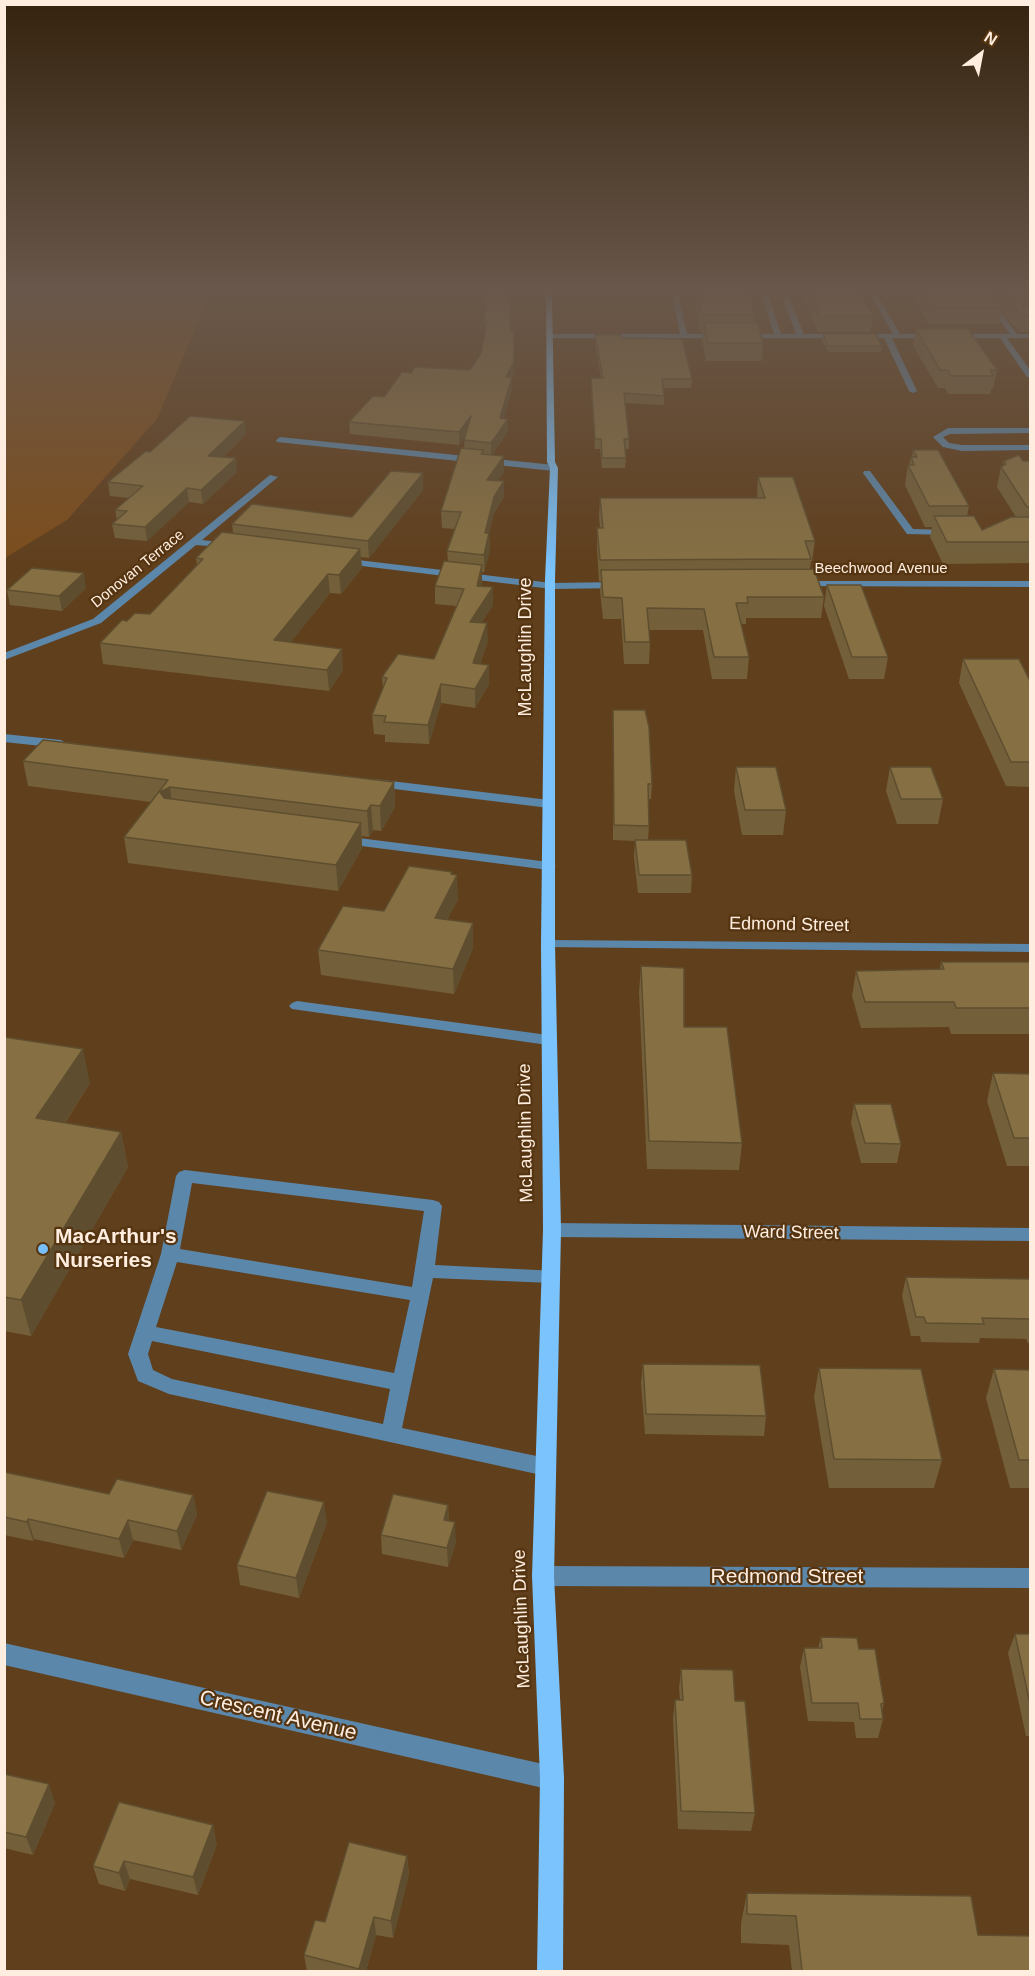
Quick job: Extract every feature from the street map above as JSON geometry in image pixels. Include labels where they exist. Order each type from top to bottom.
[{"type":"main road","name":"McLaughlin Drive","points":[[550,386],[551,462],[554,468],[548,944],[552,1230],[543,1576],[552,1778],[550,1971]]},
{"type":"street","points":[[911,386],[913,391]]},
{"type":"street","points":[[1030,430],[948,431],[937,436],[946,445],[962,448],[1030,448]]},
{"type":"street","points":[[280,440],[554,468]]},
{"type":"street","points":[[867,473],[910,532],[965,533]]},
{"type":"street","name":"Donovan Terrace","points":[[4,657],[97,621],[273,477]]},
{"type":"street","points":[[195,542],[243,548]]},
{"type":"street","points":[[326,559],[552,586],[629,584]]},
{"type":"street","name":"Beechwood Avenue","points":[[783,584],[1030,584]]},
{"type":"street","points":[[4,738],[78,746]]},
{"type":"street","points":[[361,781],[549,804]]},
{"type":"street","points":[[326,837],[549,866]]},
{"type":"street","name":"Edmond Street","points":[[548,944],[1030,948]]},
{"type":"street","points":[[297,1006],[548,1040]]},
{"type":"street","points":[[391,1433],[425,1271],[433,1206],[185,1176],[170,1254],[138,1354],[145,1375],[169,1386],[546,1467]]},
{"type":"street","name":"Ward Street","points":[[552,1230],[1030,1235]]},
{"type":"street","points":[[170,1254],[420,1295]]},
{"type":"street","points":[[425,1271],[551,1276]]},
{"type":"street","points":[[146,1332],[402,1383]]},
{"type":"street","name":"Redmond Street","points":[[543,1576],[1030,1578]]},
{"type":"street","name":"Crescent Avenue","points":[[4,1654],[552,1778]]},
{"type":"shaded area","points":[[5,386],[171,386],[157,419],[67,520],[5,558]]},
{"type":"building","points":[[392,386],[509,386],[500,418],[508,419],[491,443],[464,440],[471,416],[459,432],[349,422],[373,396],[384,397]]},
{"type":"building","points":[[592,386],[663,386],[664,396],[624,393],[629,439],[624,439],[626,458],[602,458],[601,439],[595,439]]},
{"type":"building","points":[[190,416],[245,421],[208,456],[236,458],[201,490],[187,488],[145,527],[112,524],[127,511],[115,510],[143,486],[108,482],[146,451],[150,452]]},
{"type":"building","points":[[461,448],[484,450],[481,454],[504,456],[487,480],[504,481],[494,497],[485,533],[489,533],[484,555],[447,551],[461,512],[441,511]]},
{"type":"building","points":[[913,450],[938,450],[969,506],[929,506],[908,465],[914,465],[911,457],[917,457]]},
{"type":"building","points":[[1019,455],[1023,461],[1030,461],[1030,507],[1027,507],[1001,467],[1006,464],[1004,461]]},
{"type":"building","points":[[391,471],[423,473],[368,541],[232,524],[252,504],[352,517]]},
{"type":"building","points":[[758,477],[793,477],[815,541],[805,541],[811,559],[600,560],[597,528],[603,528],[600,498],[765,498]]},
{"type":"building","points":[[934,516],[974,516],[982,530],[1011,517],[1030,517],[1030,542],[947,542]]},
{"type":"building","points":[[222,532],[360,549],[339,575],[328,574],[274,640],[342,649],[327,670],[100,643],[122,620],[127,621],[135,613],[150,614],[203,559],[196,558]]},
{"type":"building","points":[[444,561],[482,565],[477,586],[493,587],[470,622],[487,623],[473,663],[489,665],[475,689],[441,684],[428,725],[384,722],[386,716],[372,715],[387,678],[382,677],[398,654],[434,659],[464,589],[435,586]]},
{"type":"building","points":[[32,568],[84,573],[59,596],[7,590]]},
{"type":"building","points":[[814,569],[824,597],[747,597],[748,603],[736,603],[749,657],[714,657],[704,609],[647,608],[650,642],[625,642],[622,598],[603,597],[601,570]]},
{"type":"building","points":[[827,585],[861,585],[888,657],[852,657]]},
{"type":"building","points":[[963,659],[1019,659],[1030,681],[1030,762],[1011,762]]},
{"type":"building","points":[[613,710],[645,710],[649,727],[652,784],[648,784],[649,826],[614,825]]},
{"type":"building","points":[[43,740],[394,782],[380,806],[371,805],[367,811],[170,787],[160,792],[164,798],[361,823],[336,865],[124,837],[168,780],[23,761]]},
{"type":"building","points":[[736,767],[776,767],[786,810],[745,810]]},
{"type":"building","points":[[890,767],[931,767],[943,799],[901,799]]},
{"type":"building","points":[[635,840],[686,840],[692,875],[639,875]]},
{"type":"building","points":[[409,866],[452,872],[451,874],[457,875],[435,918],[473,923],[453,969],[318,950],[343,906],[384,911]]},
{"type":"building","points":[[941,962],[1030,962],[1030,1008],[956,1008],[954,1002],[865,1002],[856,971],[944,969]]},
{"type":"building","points":[[641,966],[684,968],[684,1027],[727,1027],[742,1143],[649,1141]]},
{"type":"building","points":[[4,1037],[83,1049],[36,1118],[121,1132],[21,1300],[4,1297]]},
{"type":"building","points":[[993,1073],[1030,1074],[1030,1138],[1014,1138]]},
{"type":"building","points":[[854,1104],[891,1104],[901,1144],[865,1143]]},
{"type":"building","points":[[906,1277],[1030,1279],[1030,1319],[982,1318],[984,1324],[926,1323],[924,1317],[916,1317]]},
{"type":"building","points":[[643,1364],[760,1365],[766,1416],[646,1414]]},
{"type":"building","points":[[819,1368],[921,1369],[942,1460],[834,1459]]},
{"type":"building","points":[[994,1369],[1030,1370],[1030,1460],[1019,1460]]},
{"type":"building","points":[[4,1472],[109,1494],[117,1479],[193,1495],[177,1531],[128,1520],[119,1539],[28,1519],[27,1522],[4,1517]]},
{"type":"building","points":[[267,1491],[324,1502],[296,1578],[237,1565]]},
{"type":"building","points":[[393,1494],[448,1505],[444,1520],[455,1522],[447,1548],[381,1535]]},
{"type":"building","points":[[1015,1634],[1030,1634],[1030,1704]]},
{"type":"building","points":[[821,1637],[857,1638],[859,1649],[875,1649],[884,1703],[881,1704],[883,1719],[860,1719],[858,1703],[812,1703],[804,1648],[822,1648]]},
{"type":"building","points":[[681,1669],[733,1670],[735,1701],[745,1701],[755,1813],[681,1811],[675,1700],[683,1700]]},
{"type":"building","points":[[4,1774],[49,1784],[26,1837],[4,1832]]},
{"type":"building","points":[[119,1802],[213,1825],[193,1877],[124,1861],[119,1873],[93,1866]]},
{"type":"building","points":[[349,1842],[407,1856],[391,1921],[374,1917],[359,1969],[304,1955],[315,1920],[325,1922]]},
{"type":"building","points":[[747,1893],[971,1896],[978,1935],[1030,1936],[1030,1971],[802,1971],[796,1916],[747,1914]]},
{"type":"place","name":"MacArthur's Nurseries","points":[[43,1249]]}]
